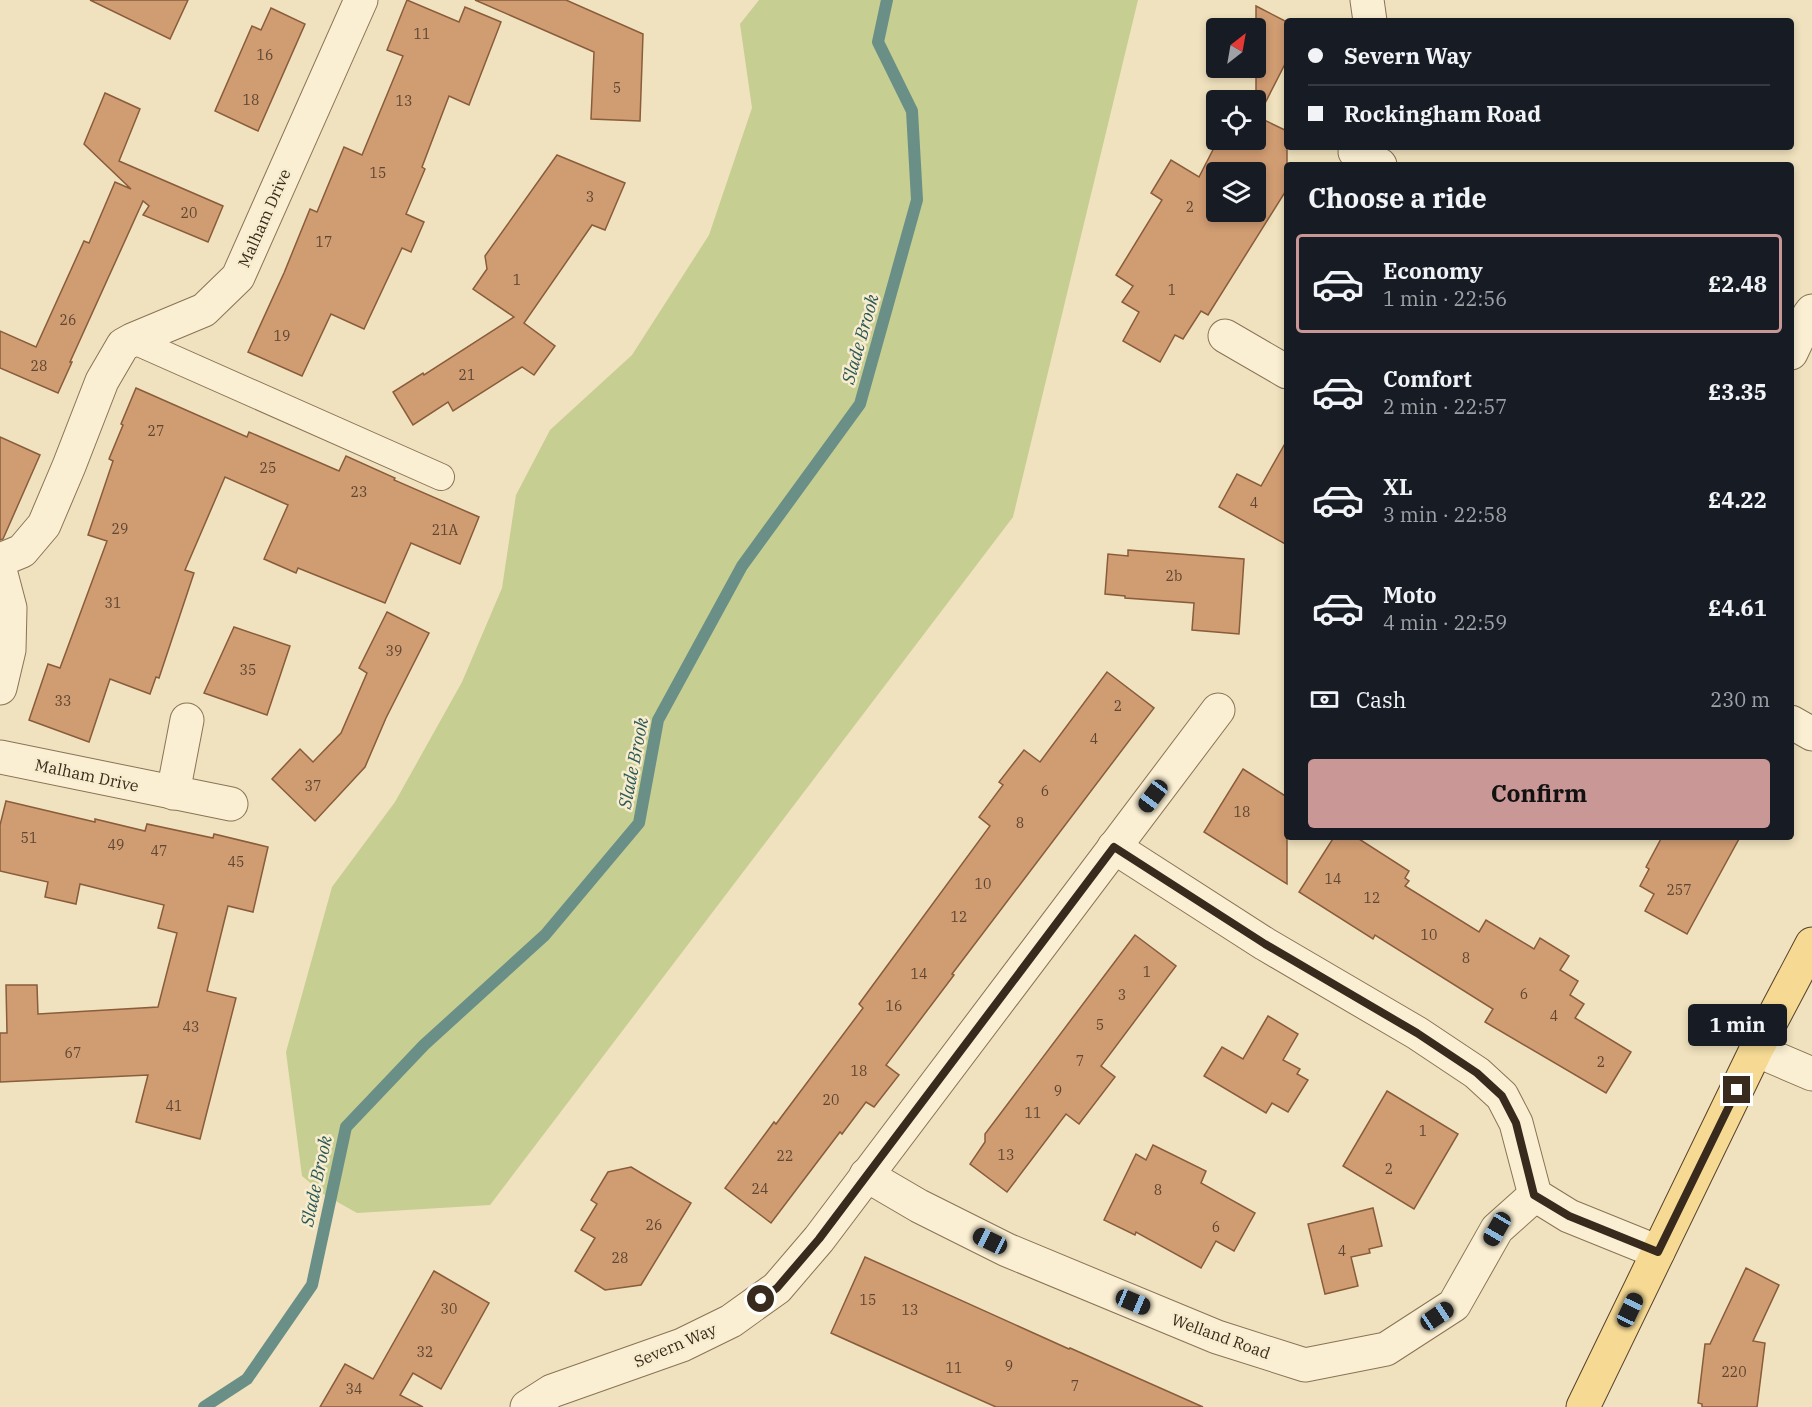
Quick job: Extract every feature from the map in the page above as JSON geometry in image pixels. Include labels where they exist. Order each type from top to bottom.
[{"type":"main road","points":[[1583,1407],[1756,1050],[1812,944]]},
{"type":"street","name":"Malham Drive","points":[[0,560],[22,551],[44,525],[102,381],[123,345],[204,310],[238,278],[361,0]]},
{"type":"street","points":[[1367,0],[1370,18]]},
{"type":"street","points":[[1794,347],[1812,311]]},
{"type":"street","points":[[1225,336],[1284,370]]},
{"type":"street","points":[[0,570],[10,608],[9,650],[0,688]]},
{"type":"street","name":"Severn Way","points":[[527,1407],[552,1391],[682,1346],[731,1321],[777,1288],[819,1239],[1218,710]]},
{"type":"street","points":[[173,793],[187,720]]},
{"type":"street","points":[[1794,724],[1812,734]]},
{"type":"street","name":"Malham Drive","points":[[0,757],[231,804]]},
{"type":"street","points":[[1114,847],[1265,944],[1417,1033],[1477,1073],[1502,1096],[1516,1123],[1534,1195],[1569,1216],[1658,1252]]},
{"type":"street","points":[[1756,1050],[1812,1074]]},
{"type":"street","name":"Welland Road","points":[[866,1175],[919,1206],[1007,1250],[1217,1337],[1305,1365],[1386,1349],[1454,1305],[1497,1229],[1534,1195]]},
{"type":"lane","points":[[132,340],[441,477]]},
{"type":"green space","points":[[759,0],[1138,0],[1013,517],[490,1205],[357,1213],[325,1195],[302,1176],[286,1052],[332,887],[395,802],[462,682],[502,588],[516,495],[550,430],[632,355],[709,235],[752,108],[740,24]]},
{"type":"building","points":[[90,0],[188,0],[170,39]]},
{"type":"building","points":[[407,0],[459,22],[465,7],[501,22],[469,105],[449,96],[422,167],[425,169],[406,214],[424,222],[411,252],[402,248],[364,329],[331,314],[302,376],[248,352],[310,209],[317,212],[344,147],[362,155],[403,56],[387,50]]},
{"type":"building","points":[[475,0],[566,0],[643,34],[640,121],[591,119],[594,52]]},
{"type":"building","points":[[1256,6],[1284,20],[1284,66],[1266,101],[1266,90],[1256,90],[1256,78],[1266,78],[1266,18],[1256,18]]},
{"type":"building","points":[[271,8],[305,24],[258,131],[215,111],[252,26],[261,30]]},
{"type":"building","points":[[105,93],[140,109],[119,161],[223,206],[208,242],[143,215],[149,206],[143,201],[58,393],[0,368],[0,331],[36,347],[84,241],[89,243],[115,182],[131,189],[84,144]]},
{"type":"building","points":[[1266,121],[1284,130],[1284,150],[1287,150],[1287,162],[1284,162],[1284,194],[1208,315],[1201,311],[1183,339],[1175,335],[1160,362],[1123,341],[1139,312],[1122,302],[1133,286],[1116,275],[1162,200],[1151,193],[1171,160],[1199,177],[1206,163],[1206,222],[1266,222],[1266,162],[1207,162],[1213,150],[1266,150]]},
{"type":"building","points":[[557,155],[625,183],[605,230],[592,225],[524,323],[555,346],[534,375],[522,367],[453,411],[448,402],[413,425],[393,392],[423,373],[424,375],[514,317],[473,289],[487,269],[485,256]]},
{"type":"building","points":[[136,388],[247,437],[249,432],[339,471],[346,456],[395,478],[394,480],[479,517],[460,564],[411,543],[385,603],[298,568],[296,573],[264,559],[288,505],[225,477],[185,570],[194,573],[159,678],[156,677],[150,694],[110,679],[89,742],[29,720],[48,664],[60,668],[107,541],[88,535],[113,461],[109,459]]},
{"type":"building","points":[[0,437],[40,455],[3,539],[0,540]]},
{"type":"building","points":[[1284,445],[1284,543],[1219,507],[1237,474],[1261,486]]},
{"type":"building","points":[[1128,550],[1244,559],[1239,634],[1192,630],[1194,603],[1125,598],[1125,596],[1105,594],[1108,554],[1128,556]]},
{"type":"building","points":[[387,612],[429,633],[386,718],[365,767],[315,821],[272,779],[300,749],[313,762],[341,733],[367,673],[359,668]]},
{"type":"building","points":[[234,627],[290,646],[267,715],[204,693]]},
{"type":"building","points":[[1107,672],[1154,708],[952,974],[954,975],[886,1065],[899,1075],[874,1107],[866,1102],[842,1134],[840,1132],[771,1223],[725,1188],[863,1008],[859,1004],[990,826],[979,817],[1003,785],[999,782],[1024,750],[1040,762]]},
{"type":"building","points":[[1243,769],[1284,795],[1287,884],[1204,832]]},
{"type":"building","points":[[6,801],[145,831],[147,824],[213,838],[214,834],[268,847],[253,912],[228,906],[207,991],[236,998],[200,1139],[136,1122],[148,1075],[0,1082],[0,1033],[7,1033],[6,985],[37,985],[38,1014],[158,1007],[177,933],[158,928],[164,905],[80,884],[76,904],[45,897],[48,882],[0,871],[0,825]]},
{"type":"building","points":[[1332,840],[1361,840],[1409,871],[1405,878],[1409,881],[1405,886],[1479,932],[1486,920],[1534,949],[1540,938],[1569,956],[1560,970],[1578,981],[1570,995],[1584,1004],[1575,1018],[1631,1052],[1606,1093],[1485,1022],[1493,1009],[1375,935],[1373,939],[1299,892]]},
{"type":"building","points":[[1660,840],[1738,840],[1687,934],[1645,911],[1654,894],[1640,886],[1649,869],[1646,867]]},
{"type":"building","points":[[1135,935],[1176,966],[1101,1066],[1115,1077],[1079,1124],[1066,1114],[1007,1192],[970,1164],[985,1142],[985,1134]]},
{"type":"building","points":[[1268,1016],[1298,1034],[1283,1060],[1300,1069],[1297,1074],[1308,1080],[1288,1112],[1272,1103],[1266,1113],[1204,1076],[1222,1047],[1243,1059]]},
{"type":"building","points":[[1387,1091],[1458,1134],[1414,1209],[1343,1166]]},
{"type":"building","points":[[1153,1145],[1206,1171],[1201,1183],[1255,1213],[1234,1251],[1216,1241],[1201,1268],[1136,1232],[1135,1235],[1104,1220],[1136,1154],[1146,1160]]},
{"type":"building","points":[[631,1167],[691,1203],[641,1285],[605,1290],[575,1271],[595,1238],[581,1230],[597,1204],[591,1200],[608,1172]]},
{"type":"building","points":[[1373,1208],[1382,1246],[1369,1249],[1370,1253],[1351,1257],[1358,1286],[1325,1294],[1308,1224]]},
{"type":"building","points":[[865,1257],[1203,1407],[996,1407],[831,1333]]},
{"type":"building","points":[[1746,1268],[1779,1285],[1753,1341],[1765,1343],[1757,1407],[1702,1407],[1702,1404],[1698,1403],[1705,1344],[1710,1344]]},
{"type":"building","points":[[434,1271],[489,1303],[441,1389],[413,1373],[400,1395],[423,1407],[320,1407],[345,1364],[373,1379]]},
{"type":"waterway","name":"Slade Brook","points":[[204,1407],[247,1379],[312,1285],[346,1127],[424,1045],[545,935],[639,823],[658,720],[742,566],[860,404],[917,200],[912,111],[878,42],[887,0]]},
{"type":"route","points":[[761,1299],[777,1288],[819,1239],[1114,847],[1265,944],[1417,1033],[1477,1073],[1502,1096],[1516,1123],[1534,1195],[1569,1216],[1635,1244],[1658,1252],[1737,1090]]}]
